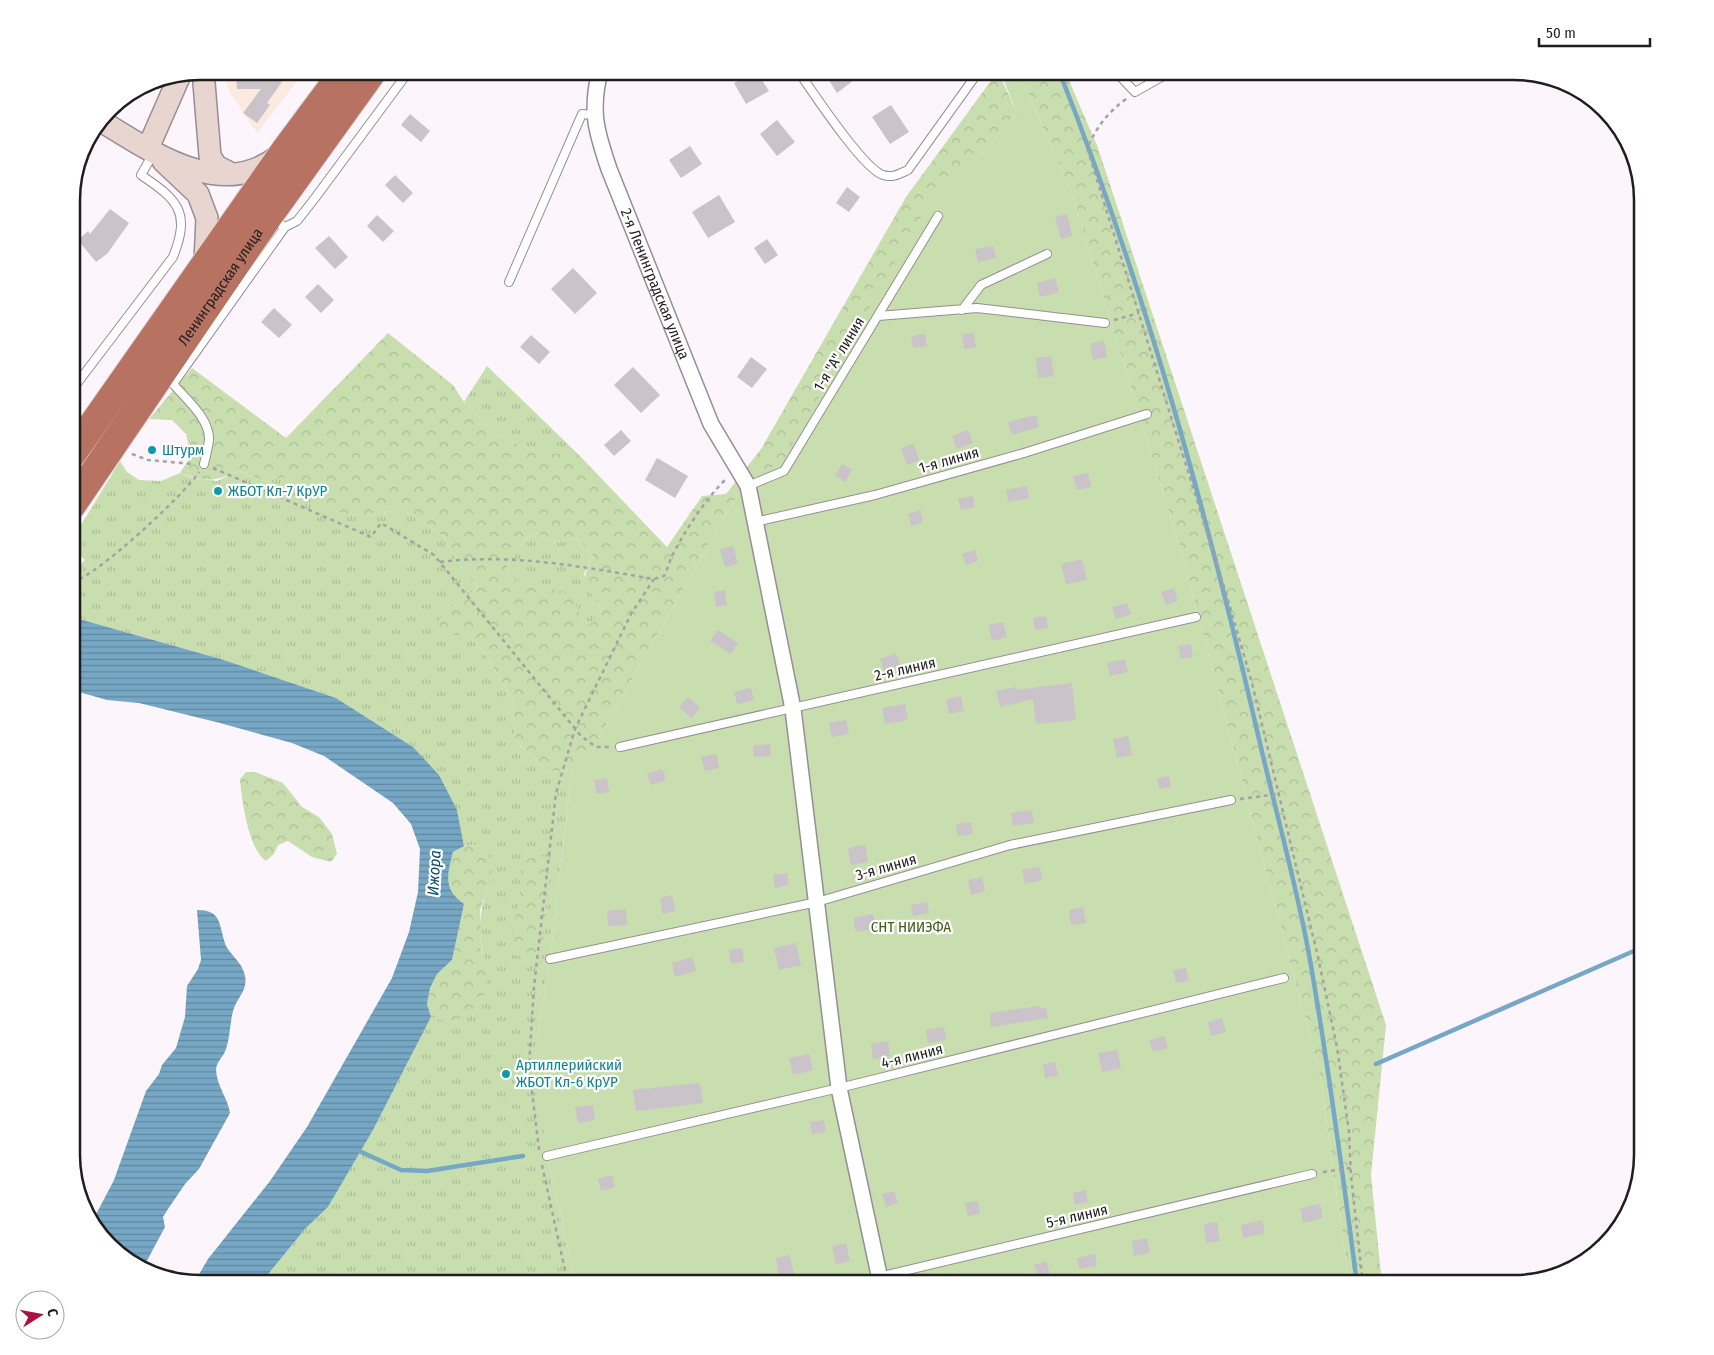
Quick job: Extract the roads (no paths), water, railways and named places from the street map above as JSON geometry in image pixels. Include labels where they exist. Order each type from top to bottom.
[{"type":"highway","name":"Ленинградская улица","points":[[80,442],[205,262],[337,80]]},
{"type":"highway","name":"Ленинградская улица","points":[[80,494],[276,222],[367,80]]},
{"type":"main road","points":[[204,80],[210,156],[216,166],[232,174]]},
{"type":"main road","points":[[151,150],[177,82]]},
{"type":"main road","points":[[107,125],[151,150],[203,173],[232,174],[256,171],[286,149]]},
{"type":"main road","points":[[151,150],[198,194],[207,218],[205,262]]},
{"type":"street","name":"2-я Ленинградская улица","points":[[599,80],[594,115],[599,139],[609,169],[711,424],[748,486]]},
{"type":"street","points":[[748,486],[793,709],[839,1088],[879,1275]]},
{"type":"lane","points":[[204,464],[209,440],[208,430],[203,420],[173,384],[276,222],[297,221],[402,80]]},
{"type":"lane","points":[[805,80],[859,155],[880,174],[892,177],[908,170],[973,80]]},
{"type":"lane","points":[[1124,80],[1135,92],[1156,80]]},
{"type":"lane","points":[[509,282],[582,114],[594,115]]},
{"type":"lane","points":[[80,379],[173,257],[180,240],[183,228],[178,211],[168,194],[141,175],[151,150]]},
{"type":"lane","name":"1-я \"А\" линия","points":[[748,486],[784,471],[938,216]]},
{"type":"lane","points":[[962,310],[981,285],[1046,254]]},
{"type":"lane","points":[[878,316],[977,308],[1105,322]]},
{"type":"lane","name":"1-я линия","points":[[755,522],[875,495],[1024,453],[1147,414]]},
{"type":"lane","name":"2-я линия","points":[[620,747],[1196,617]]},
{"type":"lane","name":"3-я линия","points":[[550,960],[817,902],[1010,845],[1231,800]]},
{"type":"lane","name":"4-я линия","points":[[547,1156],[839,1088],[1284,978]]},
{"type":"lane","name":"5-я линия","points":[[900,1275],[1312,1174]]},
{"type":"water","name":"Ижора","points":[[80,619],[224,660],[336,698],[413,747],[439,775],[457,810],[464,846],[453,852],[448,881],[453,893],[464,904],[452,960],[437,974],[430,988],[427,1004],[431,1017],[373,1130],[328,1207],[305,1229],[267,1275],[199,1275],[208,1259],[270,1181],[307,1127],[392,978],[409,932],[418,892],[420,849],[411,824],[393,803],[324,756],[292,743],[220,723],[139,703],[107,700],[80,692]]},
{"type":"water","points":[[197,910],[210,912],[217,918],[226,945],[241,966],[246,981],[244,990],[233,1011],[226,1049],[216,1069],[218,1081],[230,1113],[199,1169],[185,1184],[163,1217],[165,1227],[146,1262],[115,1240],[96,1215],[114,1180],[146,1091],[159,1074],[162,1065],[176,1048],[185,1017],[187,986],[198,969],[201,960]]},
{"type":"waterway","points":[[1062,80],[1119,235],[1172,401],[1196,485],[1239,654],[1305,932],[1330,1081],[1356,1275]]},
{"type":"waterway","points":[[1376,1064],[1634,951]]},
{"type":"waterway","points":[[359,1151],[401,1170],[427,1171],[523,1156]]},
{"type":"place","name":"Штурм","points":[[152,450]]},
{"type":"place","name":"ЖБОТ Кл-7 КрУР","points":[[218,491]]},
{"type":"place","name":"Артиллерийский ЖБОТ Кл-6 КрУР","points":[[506,1074]]},
{"type":"park label","name":"СНТ НИИЭФА","points":[[911,927]]}]
